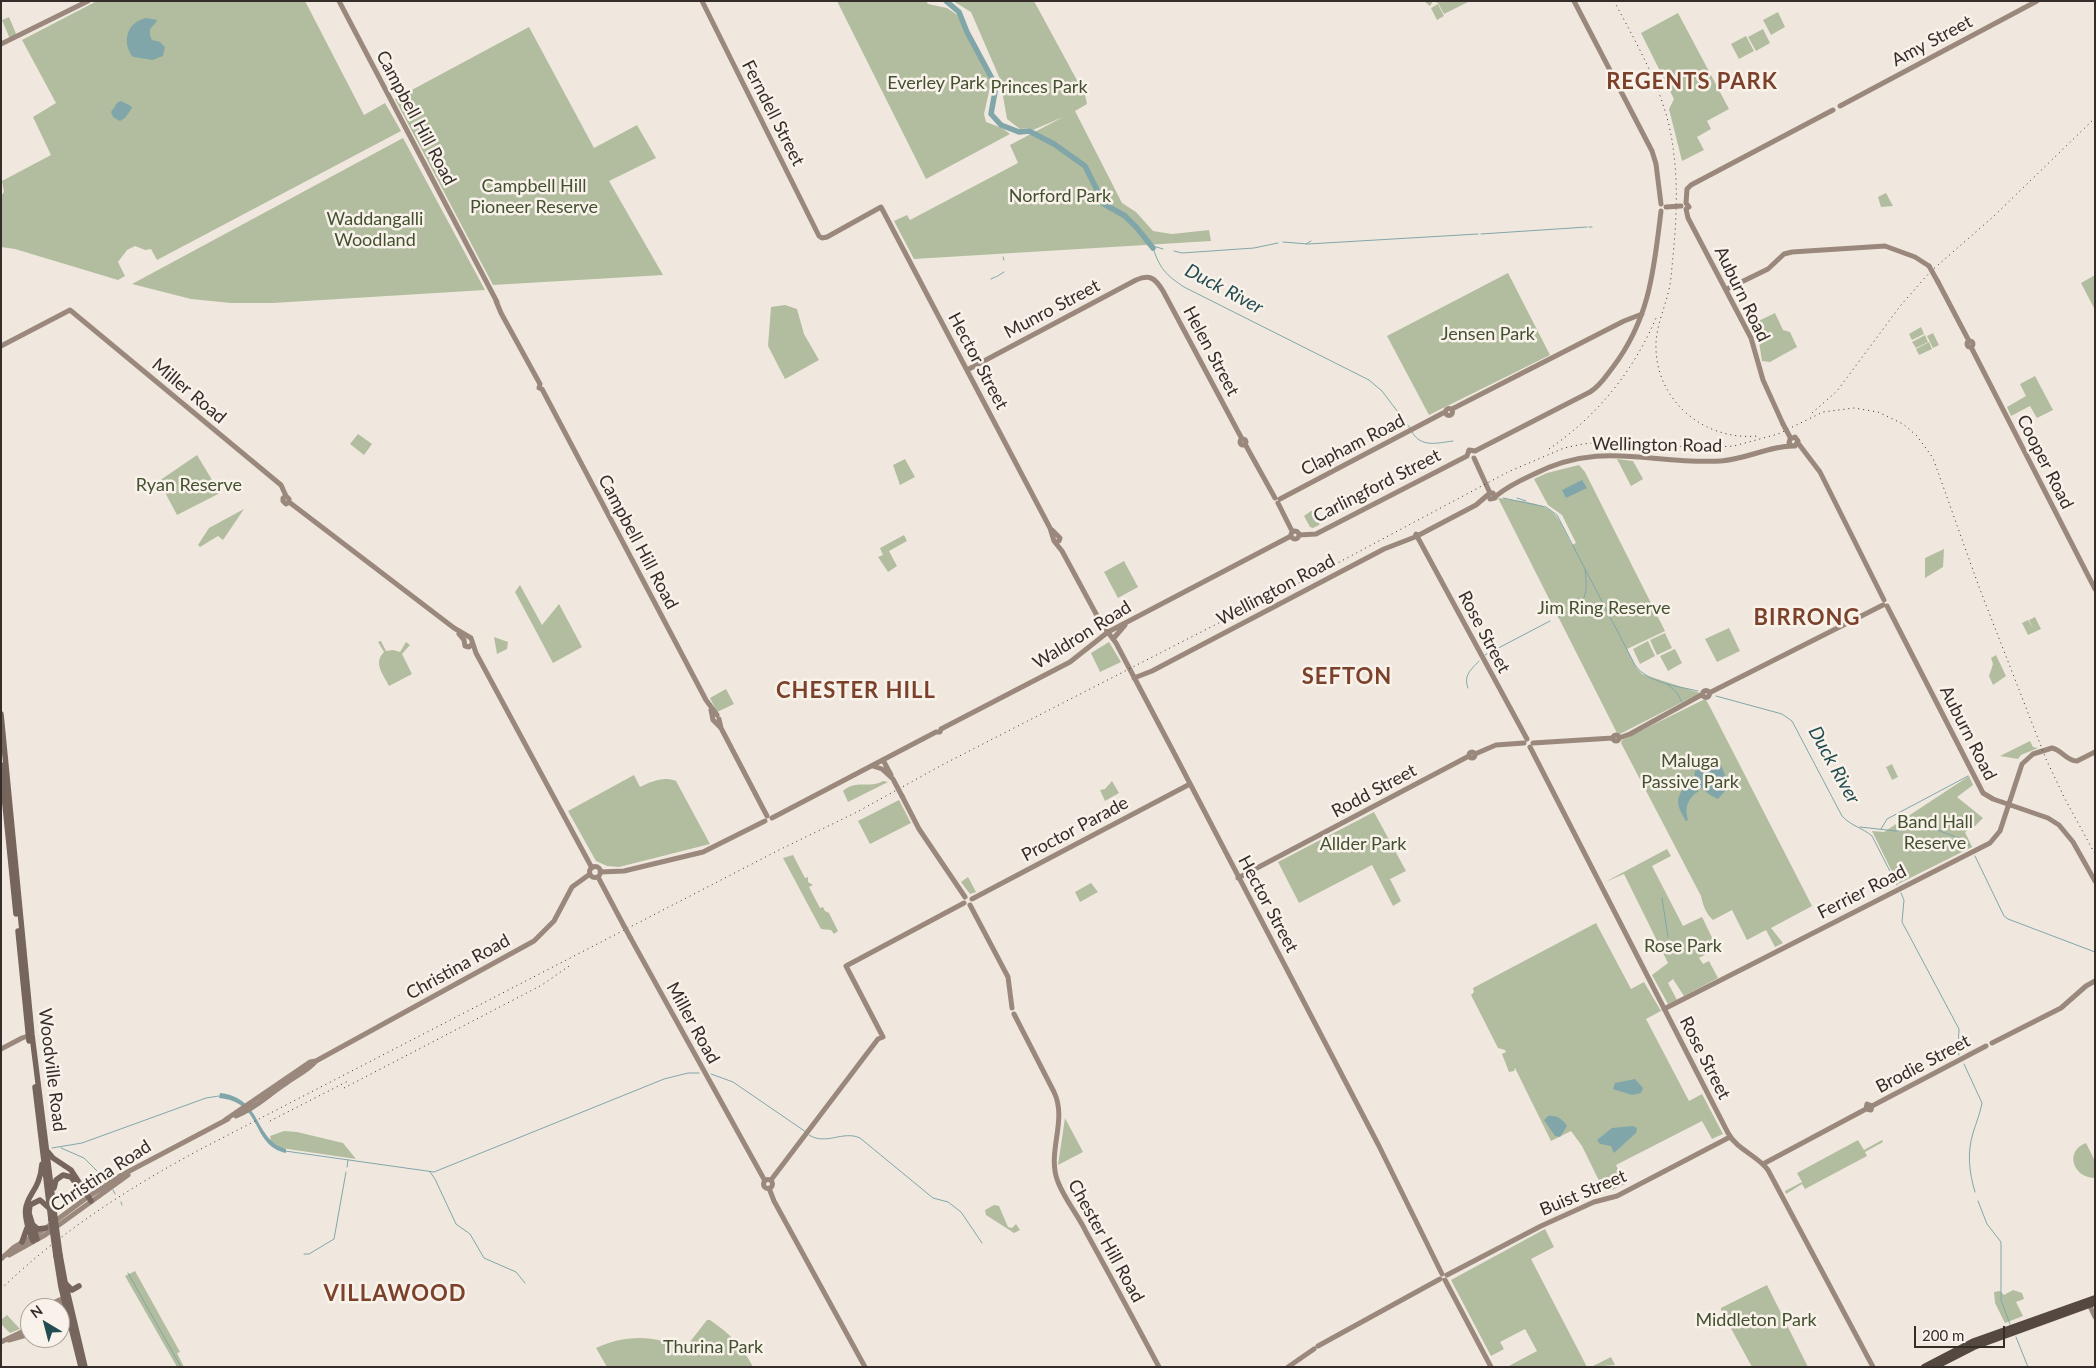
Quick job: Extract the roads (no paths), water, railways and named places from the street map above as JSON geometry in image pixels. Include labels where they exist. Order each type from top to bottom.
[{"type":"highway","points":[[1935,1367],[1974,1347],[2091,1304],[2095,1298]]},
{"type":"highway","points":[[1924,1367],[1974,1341],[2091,1304]]},
{"type":"main road","name":"Woodville Road","points":[[1,714],[30,1036]]},
{"type":"main road","name":"Woodville Road","points":[[1,765],[30,1036],[53,1196],[53,1219],[66,1298]]},
{"type":"main road","name":"Woodville Road","points":[[45,1149],[50,1209],[53,1219]]},
{"type":"main road","points":[[45,1149],[53,1158],[71,1170],[88,1200]]},
{"type":"main road","points":[[34,1238],[25,1207],[40,1175],[45,1149]]},
{"type":"main road","points":[[53,1196],[56,1180],[60,1176],[65,1175],[72,1179],[88,1200]]},
{"type":"main road","points":[[22,1242],[29,1225],[29,1210],[32,1202],[42,1201],[50,1209]]},
{"type":"main road","points":[[29,1225],[37,1228],[46,1228]]},
{"type":"main road","name":"Woodville Road","points":[[58,1255],[65,1282],[66,1298]]},
{"type":"main road","points":[[65,1282],[70,1289],[79,1286]]},
{"type":"main road","name":"Woodville Road","points":[[70,1313],[85,1367]]},
{"type":"main road","name":"Woodville Road","points":[[70,1316],[81,1367]]},
{"type":"street","points":[[1,46],[88,1]]},
{"type":"street","name":"Campbell Hill Road","points":[[339,1],[768,818]]},
{"type":"street","name":"Ferndell Street","points":[[702,1],[820,237],[827,237],[881,208]]},
{"type":"street","points":[[1492,495],[1474,458],[1475,451],[1596,388],[1621,356],[1642,314],[1654,272],[1663,207],[1656,164],[1652,151],[1574,1]]},
{"type":"street","name":"Amy Street","points":[[1684,206],[1687,190],[1691,184],[1833,110],[1838,111],[1840,106],[2037,1]]},
{"type":"street","points":[[1663,207],[1684,206]]},
{"type":"street","name":"Auburn Road","points":[[1684,206],[1694,230],[1727,289],[1751,338],[1763,380],[1792,440],[1818,469],[1981,790],[1988,797],[2048,818],[2063,828],[2095,881]]},
{"type":"street","name":"Hector Street","points":[[881,208],[1095,613],[1114,639],[1379,1146],[1491,1367]]},
{"type":"street","name":"Cooper Road","points":[[1727,289],[1768,269],[1784,254],[1792,252],[1885,246],[1916,257],[1929,266],[2095,589]]},
{"type":"street","name":"Munro Street","points":[[967,370],[1136,280],[1145,277],[1152,278]]},
{"type":"street","name":"Helen Street","points":[[1152,278],[1158,282],[1167,298],[1243,442],[1277,499],[1292,533]]},
{"type":"street","name":"Miller Road","points":[[1,346],[70,310],[281,485],[287,499],[466,639],[472,639],[471,645],[592,868]]},
{"type":"street","name":"Clapham Road","points":[[1277,499],[1446,413],[1447,409],[1452,410],[1642,314]]},
{"type":"street","name":"Wellington Road","points":[[1134,678],[1152,671],[1384,549],[1417,537],[1492,495],[1552,465],[1586,456],[1610,454],[1712,462],[1750,457],[1781,447],[1792,440]]},
{"type":"street","name":"Carlingford Street","points":[[1292,533],[1297,531],[1299,535],[1316,534],[1467,456],[1469,450],[1475,451]]},
{"type":"street","points":[[1467,456],[1474,458]]},
{"type":"street","name":"Waldron Road","points":[[599,874],[624,871],[703,852],[1070,662],[1108,632],[1292,533]]},
{"type":"street","name":"Rose Street","points":[[1417,537],[1526,741]]},
{"type":"street","points":[[1526,741],[1531,740],[1532,745],[1616,738],[1703,696],[1706,691],[1710,693],[1885,603]]},
{"type":"street","points":[[1114,639],[1118,631],[1131,620]]},
{"type":"street","name":"Wellington Road","points":[[1138,686],[1142,678],[1152,671]]},
{"type":"street","name":"Rodd Street","points":[[1238,878],[1472,755],[1496,745],[1526,741]]},
{"type":"street","name":"Rose Street","points":[[1532,745],[1730,1137],[1736,1145],[1768,1170],[1874,1367]]},
{"type":"street","name":"Ferrier Road","points":[[1664,1009],[1990,842],[2000,831],[2024,762],[2033,754],[2054,748],[2073,761],[2078,761],[2095,752]]},
{"type":"street","points":[[883,760],[919,828],[965,897],[964,903]]},
{"type":"street","points":[[872,766],[882,769],[894,780]]},
{"type":"street","name":"Proctor Parade","points":[[971,902],[1190,784]]},
{"type":"street","points":[[598,867],[599,874],[593,877],[590,874],[592,868],[598,867]]},
{"type":"street","name":"Christina Road","points":[[34,1238],[142,1164],[248,1108],[298,1069],[534,941],[554,921],[572,887],[590,874]]},
{"type":"street","name":"Miller Road","points":[[599,874],[630,937],[768,1181]]},
{"type":"street","points":[[964,903],[967,906],[971,902],[970,897],[965,897]]},
{"type":"street","name":"Chester Hill Road","points":[[971,902],[1008,977],[1012,1008],[1016,1010],[1014,1014],[1060,1105],[1054,1162],[1058,1182],[1085,1228],[1158,1367]]},
{"type":"street","points":[[865,1367],[774,1201],[769,1188],[773,1185],[768,1181],[878,1039],[883,1037],[846,966],[964,903]]},
{"type":"street","name":"Brodie Street","points":[[1762,1164],[1866,1109],[1867,1104],[1872,1106],[2061,1008],[2086,986],[2095,981]]},
{"type":"street","points":[[1,1049],[30,1036]]},
{"type":"street","name":"Buist Street","points":[[1288,1367],[1316,1347],[1541,1226],[1594,1202],[1617,1196],[1730,1137]]},
{"type":"street","points":[[2,1258],[88,1200]]},
{"type":"street","points":[[2,1258],[22,1242],[34,1238]]},
{"type":"street","points":[[2091,1304],[2094,1316]]},
{"type":"street","points":[[1,1342],[20,1333]]},
{"type":"street","points":[[1,1342],[20,1337]]},
{"type":"water","points":[[146,18],[157,20],[150,29],[150,35],[152,40],[160,42],[165,47],[163,56],[153,60],[133,57],[127,45],[130,28],[139,20]]},
{"type":"water","points":[[121,101],[132,108],[125,118],[120,121],[113,117],[111,112],[117,103]]},
{"type":"water","points":[[1582,480],[1587,488],[1566,498],[1562,490]]},
{"type":"water","points":[[1713,759],[1720,764],[1726,781],[1726,790],[1718,799],[1703,790],[1695,778],[1697,767]]},
{"type":"water","points":[[1694,787],[1699,791],[1692,796],[1688,803],[1686,811],[1688,820],[1686,821],[1678,801],[1683,789]]},
{"type":"water","points":[[1635,1079],[1643,1088],[1641,1093],[1632,1095],[1613,1089],[1615,1083]]},
{"type":"water","points":[[220,1093],[234,1096],[244,1102],[268,1137],[275,1144],[286,1149],[286,1153],[275,1149],[267,1142],[243,1107],[233,1101],[219,1098]]},
{"type":"water","points":[[1548,1116],[1559,1118],[1567,1126],[1560,1137],[1555,1136],[1544,1120]]},
{"type":"water","points":[[1633,1126],[1637,1128],[1636,1133],[1614,1153],[1611,1146],[1600,1144],[1597,1140],[1612,1128]]},
{"type":"waterway","name":"Duck River","points":[[946,1],[959,12],[967,32],[996,86],[991,114],[1001,125],[1019,132],[1029,131],[1054,144],[1085,166],[1104,204],[1125,216],[1153,248]]},
{"type":"waterway","points":[[1481,234],[1587,227]]},
{"type":"waterway","points":[[1283,242],[1308,244],[1478,234]]},
{"type":"waterway","points":[[1306,244],[1311,241]]},
{"type":"waterway","points":[[1174,251],[1182,253],[1254,248],[1278,243]]},
{"type":"waterway","name":"Duck River","points":[[1150,245],[1163,249]]},
{"type":"waterway","name":"Duck River","points":[[1153,248],[1164,271],[1184,287],[1369,380],[1382,391],[1410,428]]},
{"type":"waterway","points":[[996,277],[1004,272]]},
{"type":"waterway","points":[[991,279],[995,277]]},
{"type":"waterway","name":"Duck River","points":[[1412,432],[1416,437],[1425,442],[1453,441]]},
{"type":"waterway","name":"Duck River","points":[[1503,498],[1546,507],[1557,515],[1635,665],[1647,676],[1655,680],[1698,691]]},
{"type":"waterway","name":"Duck River","points":[[1517,498],[1526,501]]},
{"type":"waterway","points":[[1558,617],[1574,609],[1583,600],[1586,588],[1585,570]]},
{"type":"waterway","points":[[1485,655],[1550,621]]},
{"type":"waterway","points":[[1468,688],[1467,676],[1479,661]]},
{"type":"waterway","points":[[1667,684],[1677,693],[1682,702]]},
{"type":"waterway","name":"Duck River","points":[[1716,696],[1782,714],[1792,721],[1842,816],[1872,836],[1897,885]]},
{"type":"waterway","points":[[1881,829],[1887,819],[1968,776]]},
{"type":"waterway","points":[[1860,827],[1896,831],[1926,826],[1964,840],[1971,847]]},
{"type":"waterway","points":[[1975,856],[2004,916],[2095,952]]},
{"type":"waterway","name":"Duck River","points":[[1901,893],[1904,900],[1902,922],[1959,1029],[1959,1055]]},
{"type":"waterway","points":[[1662,898],[1668,937]]},
{"type":"waterway","name":"Duck River","points":[[1964,1064],[1982,1103],[1969,1155],[1971,1177],[1975,1192]]},
{"type":"waterway","points":[[285,1151],[434,1172],[664,1079],[688,1073],[699,1073]]},
{"type":"waterway","points":[[711,1074],[733,1082],[806,1132]]},
{"type":"waterway","points":[[52,1148],[82,1143],[206,1098],[219,1096]]},
{"type":"waterway","points":[[809,1135],[822,1139],[847,1136],[860,1138],[933,1198],[948,1202],[961,1212],[982,1243]]},
{"type":"waterway","points":[[61,1148],[84,1158],[107,1181]]},
{"type":"waterway","points":[[347,1167],[348,1160]]},
{"type":"waterway","points":[[304,1254],[309,1254],[334,1239],[346,1172]]},
{"type":"waterway","points":[[430,1172],[456,1224],[470,1234],[484,1258],[516,1272],[525,1283]]},
{"type":"waterway","points":[[113,1190],[115,1194]]},
{"type":"waterway","name":"Duck River","points":[[1978,1201],[1987,1224],[2001,1242],[2001,1300],[2010,1324]]},
{"type":"waterway","points":[[128,1273],[181,1367]]},
{"type":"waterway","name":"Duck River","points":[[2016,1337],[2028,1367]]},
{"type":"railway","points":[[1614,1],[1660,95],[1671,135],[1674,156],[1676,201],[1670,285],[1658,326],[1656,343],[1658,363],[1663,382],[1673,398],[1701,424],[1737,436],[1757,436]]},
{"type":"railway","points":[[1812,413],[1837,391],[1901,305],[1930,272],[1994,216],[2095,118]]},
{"type":"railway","points":[[1549,449],[1583,422],[1612,391],[1636,357],[1656,318]]},
{"type":"railway","points":[[1,1289],[23,1268],[95,1213],[146,1180],[199,1150],[779,850],[857,812],[942,765],[1317,574],[1508,472],[1564,448],[1583,444],[1611,441],[1701,448],[1734,446],[1778,434],[1823,412],[1854,408],[1878,412],[1903,424],[1917,436],[1933,458],[1979,587],[2046,759],[2095,854]]},
{"type":"railway","points":[[344,1088],[542,985],[572,964]]},
{"type":"railway","points":[[270,1121],[350,1080]]},
{"type":"district","name":"REGENTS PARK","points":[[1692,82]]},
{"type":"district","name":"BIRRONG","points":[[1807,618]]},
{"type":"district","name":"SEFTON","points":[[1347,677]]},
{"type":"district","name":"CHESTER HILL","points":[[856,691]]},
{"type":"district","name":"VILLAWOOD","points":[[395,1294]]},
{"type":"park label","name":"Everley Park","points":[[936,83]]},
{"type":"park label","name":"Princes Park","points":[[1039,87]]},
{"type":"park label","name":"Campbell Hill Pioneer Reserve","points":[[534,196]]},
{"type":"park label","name":"Norford Park","points":[[1060,196]]},
{"type":"park label","name":"Waddangalli Woodland","points":[[375,229]]},
{"type":"park label","name":"Jensen Park","points":[[1488,334]]},
{"type":"park label","name":"Ryan Reserve","points":[[189,485]]},
{"type":"park label","name":"Jim Ring Reserve","points":[[1604,608]]},
{"type":"park label","name":"Maluga Passive Park","points":[[1690,771]]},
{"type":"park label","name":"Band Hall Reserve","points":[[1935,832]]},
{"type":"park label","name":"Allder Park","points":[[1363,844]]},
{"type":"park label","name":"Rose Park","points":[[1683,946]]},
{"type":"park label","name":"Middleton Park","points":[[1756,1320]]},
{"type":"park label","name":"Thurina Park","points":[[713,1347]]}]
